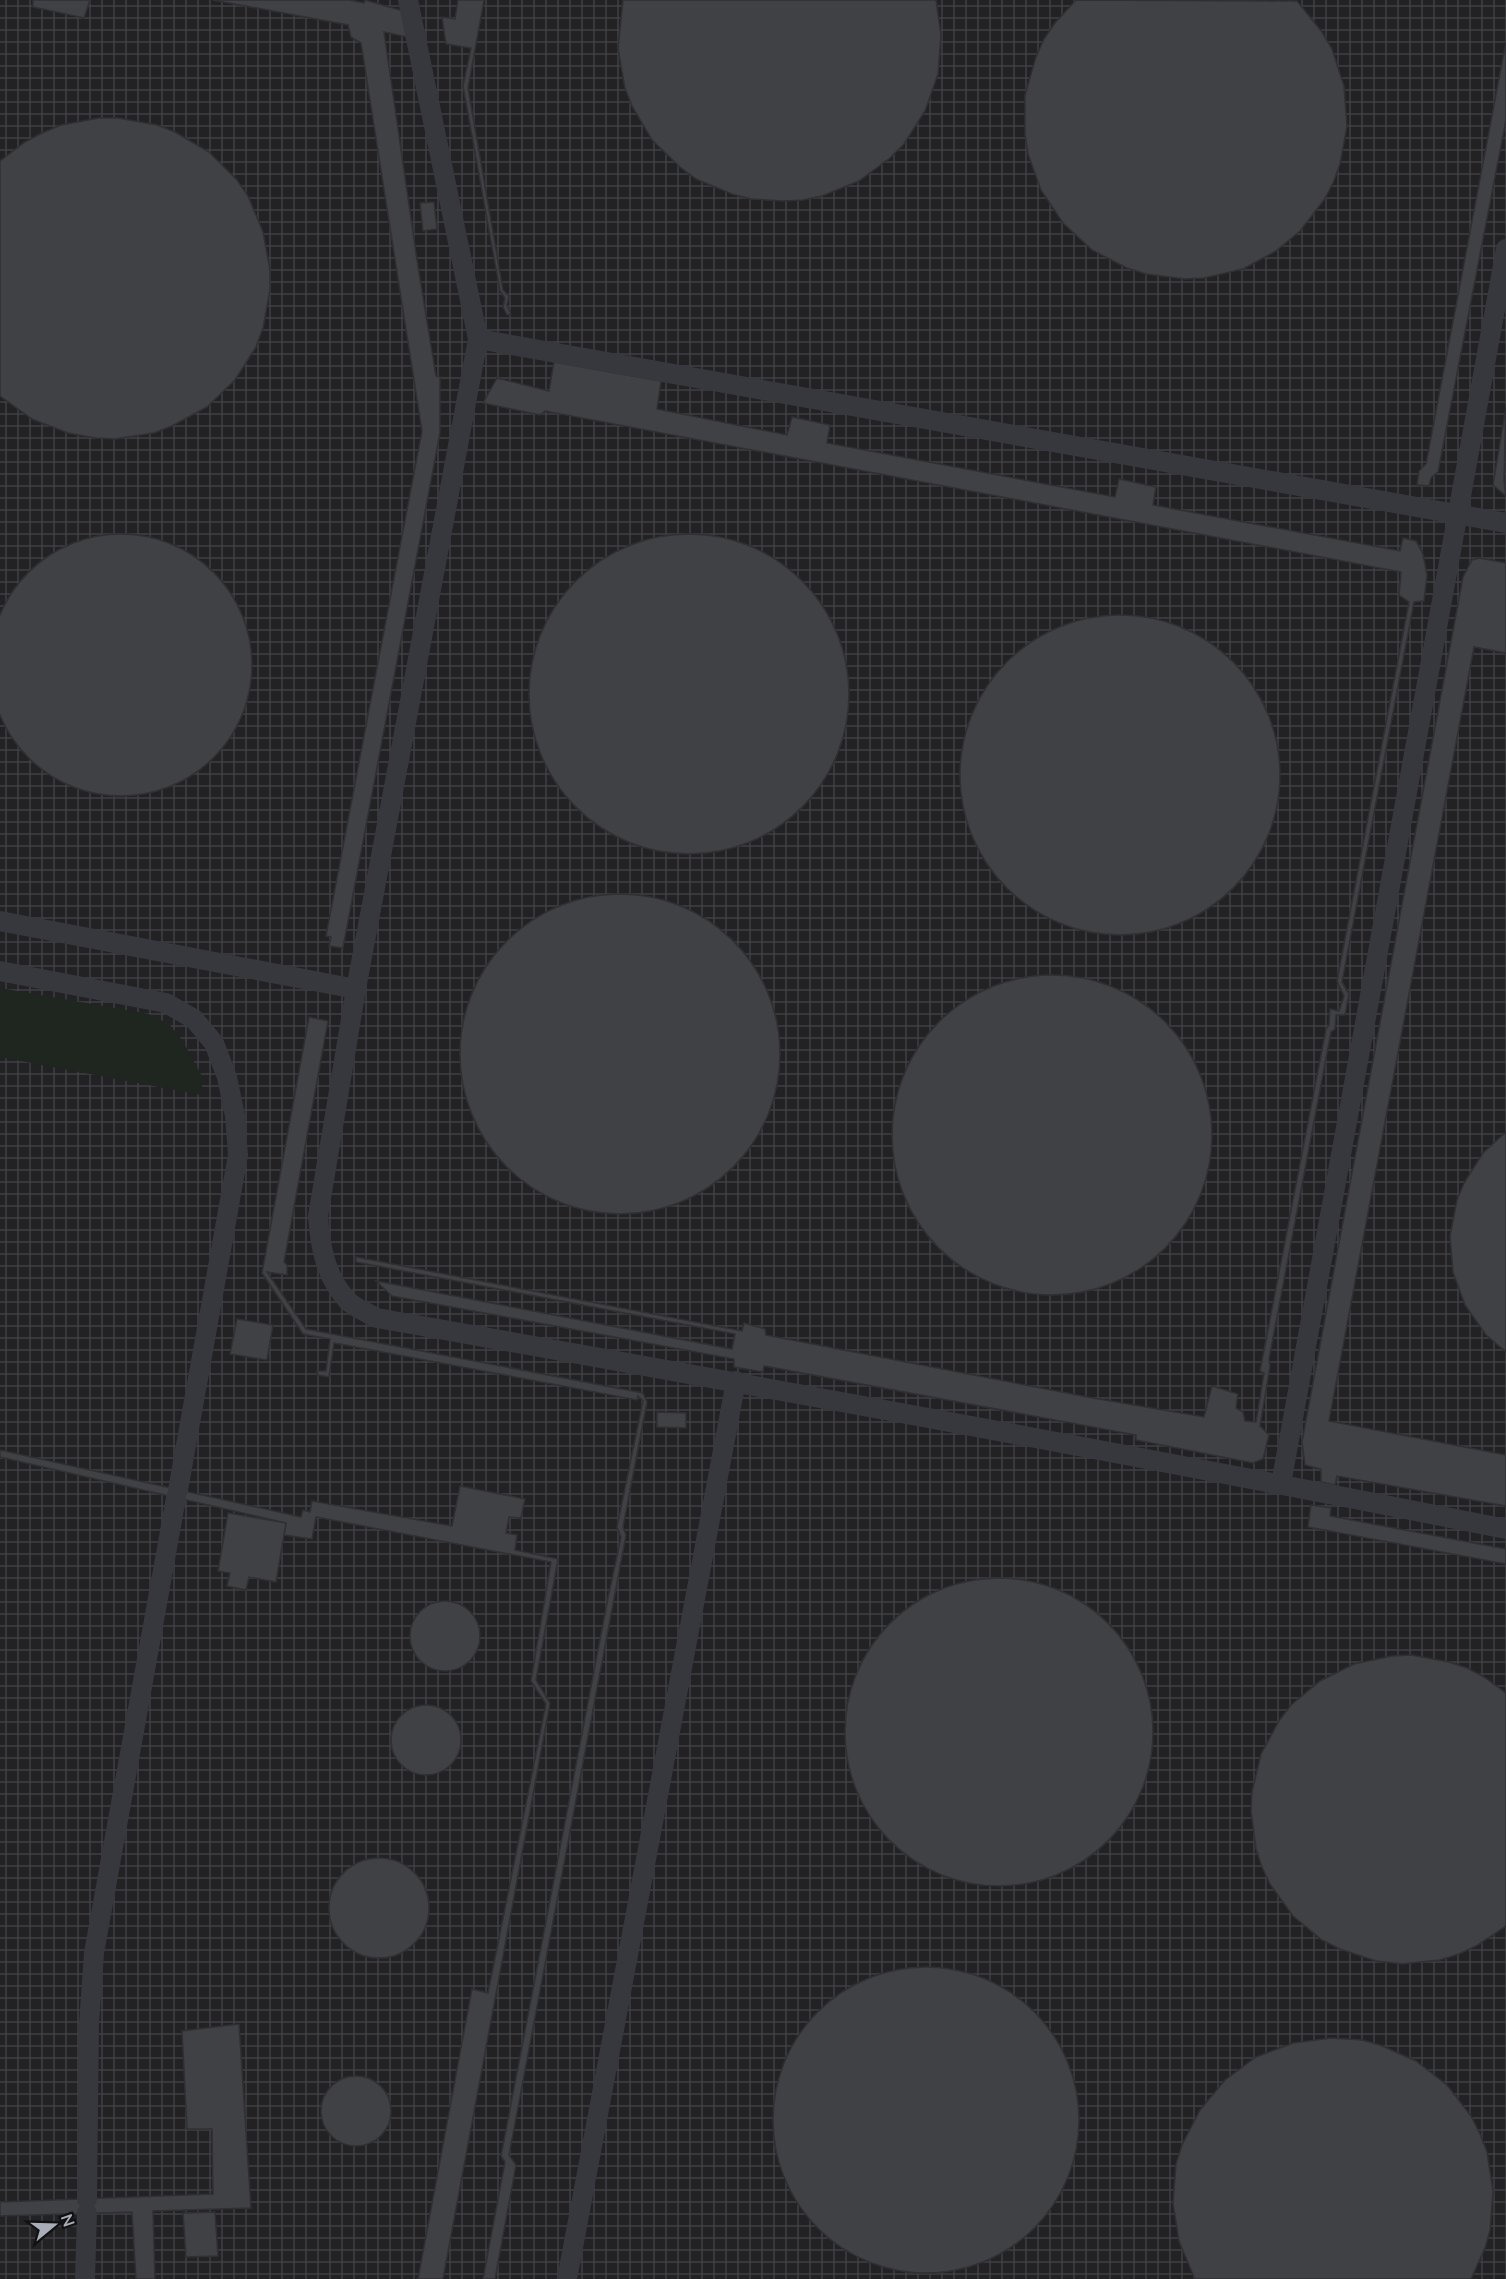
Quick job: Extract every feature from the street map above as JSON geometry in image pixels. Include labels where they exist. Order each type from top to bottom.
[{"type":"lane","points":[[408,0],[478,339],[356,989],[318,1216],[320,1247],[333,1279],[349,1302],[377,1318],[735,1381],[1506,1529]]},
{"type":"lane","points":[[1281,1484],[1506,249]]},
{"type":"lane","points":[[478,339],[1506,523]]},
{"type":"lane","points":[[0,921],[356,989]]},
{"type":"lane","points":[[0,971],[166,1003],[194,1019],[214,1043],[227,1077],[236,1116],[238,1155],[94,1953],[89,2024],[85,2279]]},
{"type":"lane","points":[[567,2279],[735,1381]]},
{"type":"shaded area","points":[[0,0],[1506,0],[1506,2279],[0,2279]]},
{"type":"shaded area","points":[[0,988],[149,1014],[169,1024],[182,1040],[203,1078],[201,1095],[0,1057]]},
{"type":"building","points":[[33,0],[90,0],[84,18],[33,7]]},
{"type":"building","points":[[213,0],[349,0],[364,3],[365,0],[407,12],[412,38],[384,32],[417,260],[436,376],[440,377],[440,433],[343,948],[329,946],[331,937],[326,936],[422,431],[361,43],[351,37],[348,25]]},
{"type":"building","points":[[458,0],[484,0],[468,88],[503,290],[509,296],[507,305],[511,314],[507,315],[503,307],[505,298],[500,291],[463,86],[471,48],[446,44],[442,17],[455,19]]},
{"type":"building","points":[[623,0],[936,0],[941,35],[938,74],[925,111],[904,144],[890,158],[859,181],[822,196],[803,200],[751,199],[696,179],[652,140],[632,106],[625,88],[618,49]]},
{"type":"building","points":[[1076,0],[1297,1],[1322,32],[1332,49],[1344,86],[1347,126],[1340,164],[1333,183],[1324,200],[1300,231],[1276,251],[1243,269],[1204,278],[1185,279],[1146,274],[1127,268],[1092,250],[1063,223],[1041,190],[1028,154],[1025,134],[1025,95],[1044,39]]},
{"type":"building","points":[[1506,42],[1506,120],[1438,472],[1431,478],[1429,486],[1417,485],[1419,471],[1426,464]]},
{"type":"building","points":[[99,118],[118,118],[157,125],[175,132],[209,152],[237,180],[248,196],[263,232],[270,270],[270,290],[263,328],[256,347],[235,380],[207,407],[172,426],[154,433],[115,439],[68,433],[32,419],[0,396],[0,161],[25,142],[42,133],[61,125]]},
{"type":"building","points":[[434,202],[437,229],[423,231],[420,203]]},
{"type":"building","points":[[554,362],[661,381],[657,409],[787,435],[792,417],[830,425],[827,443],[1115,497],[1119,479],[1156,487],[1153,505],[1400,551],[1403,538],[1416,541],[1423,554],[1427,575],[1424,601],[1414,602],[1342,982],[1349,994],[1345,1015],[1336,1015],[1335,1029],[1331,1032],[1269,1359],[1270,1366],[1260,1426],[1269,1435],[1263,1459],[1253,1463],[1136,1440],[1136,1435],[764,1366],[763,1372],[734,1367],[734,1359],[392,1296],[376,1281],[732,1349],[735,1334],[356,1262],[356,1257],[742,1331],[744,1323],[765,1329],[766,1335],[1204,1417],[1212,1386],[1238,1394],[1236,1408],[1243,1412],[1245,1421],[1256,1422],[1264,1373],[1260,1371],[1326,1029],[1329,1025],[1330,1009],[1339,1011],[1344,996],[1337,981],[1409,602],[1399,595],[1401,572],[545,411],[540,415],[483,403],[497,378],[549,391]]},
{"type":"building","points":[[1506,407],[1504,481],[1506,496],[1493,485]]},
{"type":"building","points":[[121,534],[147,537],[171,544],[194,556],[214,572],[230,592],[242,615],[249,639],[252,665],[249,691],[242,715],[230,738],[214,758],[194,774],[171,786],[147,793],[121,796],[95,793],[71,786],[48,774],[28,758],[12,738],[0,715],[-7,691],[-10,665],[-7,639],[0,615],[12,592],[28,572],[48,556],[71,544],[95,537]]},
{"type":"building","points":[[689,534],[720,537],[750,546],[778,561],[802,581],[822,605],[837,633],[846,663],[849,694],[846,725],[837,755],[822,783],[802,807],[778,827],[750,842],[720,851],[689,854],[658,851],[628,842],[600,827],[576,807],[556,783],[541,755],[532,725],[529,694],[532,663],[541,633],[556,605],[576,581],[600,561],[628,546],[658,537]]},
{"type":"building","points":[[1479,558],[1506,563],[1506,653],[1474,647],[1329,1421],[1506,1455],[1506,1506],[1337,1476],[1335,1485],[1321,1482],[1321,1469],[1305,1465],[1302,1442],[1463,577],[1472,560]]},
{"type":"building","points":[[1120,615],[1151,618],[1181,628],[1209,642],[1233,662],[1253,686],[1267,714],[1277,744],[1280,775],[1277,806],[1267,836],[1253,864],[1233,888],[1209,908],[1181,922],[1151,932],[1120,935],[1089,932],[1059,922],[1031,908],[1007,888],[987,864],[973,836],[963,806],[960,775],[963,744],[973,714],[987,686],[1007,662],[1031,642],[1059,628],[1089,618]]},
{"type":"building","points":[[620,894],[651,897],[681,906],[709,921],[733,941],[753,965],[768,993],[777,1023],[780,1054],[777,1085],[768,1115],[753,1143],[733,1167],[709,1187],[681,1202],[651,1211],[620,1214],[589,1211],[559,1202],[531,1187],[507,1167],[487,1143],[472,1115],[463,1085],[460,1054],[463,1023],[472,993],[487,965],[507,941],[531,921],[559,906],[589,897]]},
{"type":"building","points":[[1052,975],[1083,978],[1113,987],[1141,1002],[1165,1022],[1185,1046],[1200,1074],[1209,1104],[1212,1135],[1209,1166],[1200,1196],[1185,1224],[1165,1248],[1141,1268],[1113,1283],[1083,1292],[1052,1295],[1021,1292],[991,1283],[963,1268],[939,1248],[919,1224],[904,1196],[895,1166],[892,1135],[895,1104],[904,1074],[919,1046],[939,1022],[963,1002],[991,987],[1021,978]]},
{"type":"building","points":[[309,1017],[328,1021],[284,1262],[287,1265],[287,1275],[267,1272],[306,1329],[643,1393],[647,1402],[623,1527],[626,1535],[509,2155],[516,2165],[495,2279],[483,2279],[505,2162],[501,2156],[621,1537],[617,1527],[643,1401],[638,1396],[637,1400],[334,1343],[329,1377],[317,1375],[317,1371],[326,1371],[330,1339],[303,1334],[262,1273]]},
{"type":"building","points":[[1506,1132],[1506,1352],[1486,1335],[1465,1305],[1453,1272],[1450,1236],[1457,1200],[1464,1183],[1483,1153]]},
{"type":"building","points":[[237,1319],[273,1325],[267,1360],[230,1354]]},
{"type":"building","points":[[657,1412],[686,1413],[686,1428],[657,1427]]},
{"type":"building","points":[[0,1450],[301,1517],[303,1510],[310,1512],[312,1501],[452,1526],[460,1486],[525,1499],[521,1518],[509,1517],[506,1533],[517,1535],[515,1550],[558,1559],[536,1680],[550,1703],[443,2279],[418,2279],[472,1989],[488,1993],[546,1704],[531,1681],[551,1562],[316,1517],[312,1539],[284,1535],[286,1523],[0,1457]]},
{"type":"building","points":[[1311,1505],[1331,1508],[1330,1516],[1506,1549],[1506,1564],[1308,1527]]},
{"type":"building","points":[[228,1513],[286,1523],[276,1582],[249,1577],[246,1590],[227,1586],[230,1573],[218,1571]]},
{"type":"building","points":[[999,1578],[1029,1581],[1058,1590],[1084,1604],[1108,1623],[1127,1647],[1141,1673],[1150,1702],[1153,1732],[1150,1762],[1141,1791],[1127,1817],[1108,1841],[1084,1860],[1058,1874],[1029,1883],[999,1886],[969,1883],[940,1874],[914,1860],[890,1841],[871,1817],[857,1791],[848,1762],[845,1732],[848,1702],[857,1673],[871,1647],[890,1623],[914,1604],[940,1590],[969,1581]]},
{"type":"building","points":[[445,1601],[464,1607],[474,1617],[480,1636],[474,1655],[464,1665],[445,1671],[426,1665],[416,1655],[410,1636],[416,1617],[426,1607]]},
{"type":"building","points":[[1411,1655],[1467,1668],[1506,1693],[1506,1926],[1476,1946],[1459,1954],[1440,1960],[1402,1964],[1376,1961],[1340,1949],[1322,1940],[1293,1916],[1270,1884],[1262,1867],[1256,1849],[1251,1811],[1252,1792],[1261,1754],[1279,1721],[1291,1705],[1320,1681],[1354,1664],[1392,1656]]},
{"type":"building","points":[[426,1705],[439,1708],[451,1715],[458,1727],[461,1740],[458,1753],[451,1765],[439,1772],[426,1775],[413,1772],[401,1765],[394,1753],[391,1740],[394,1727],[401,1715],[413,1708]]},
{"type":"building","points":[[379,1858],[398,1861],[415,1872],[426,1889],[429,1908],[426,1927],[415,1944],[398,1955],[379,1958],[360,1955],[343,1944],[332,1927],[329,1908],[332,1889],[343,1872],[360,1861]]},
{"type":"building","points":[[926,1967],[956,1970],[985,1979],[1011,1993],[1034,2012],[1053,2035],[1067,2061],[1076,2090],[1079,2120],[1076,2150],[1067,2179],[1053,2205],[1034,2228],[1011,2247],[985,2261],[956,2270],[926,2273],[896,2270],[867,2261],[841,2247],[818,2228],[799,2205],[785,2179],[776,2150],[773,2120],[776,2090],[785,2061],[799,2035],[818,2012],[841,1993],[867,1979],[896,1970]]},
{"type":"building","points":[[239,2024],[251,2208],[153,2211],[155,2279],[136,2279],[132,2212],[0,2216],[0,2202],[213,2194],[212,2129],[187,2129],[182,2031]]},
{"type":"building","points":[[1331,2038],[1362,2040],[1380,2045],[1416,2061],[1447,2085],[1471,2116],[1487,2152],[1493,2191],[1490,2230],[1485,2248],[1471,2279],[1195,2279],[1179,2241],[1173,2203],[1176,2164],[1182,2145],[1200,2110],[1225,2080],[1256,2057],[1293,2043]]},
{"type":"building","points":[[356,2076],[375,2082],[385,2092],[391,2111],[385,2130],[375,2140],[356,2146],[337,2140],[327,2130],[321,2111],[327,2092],[337,2082]]},
{"type":"building","points":[[215,2212],[218,2256],[186,2257],[183,2213]]}]
